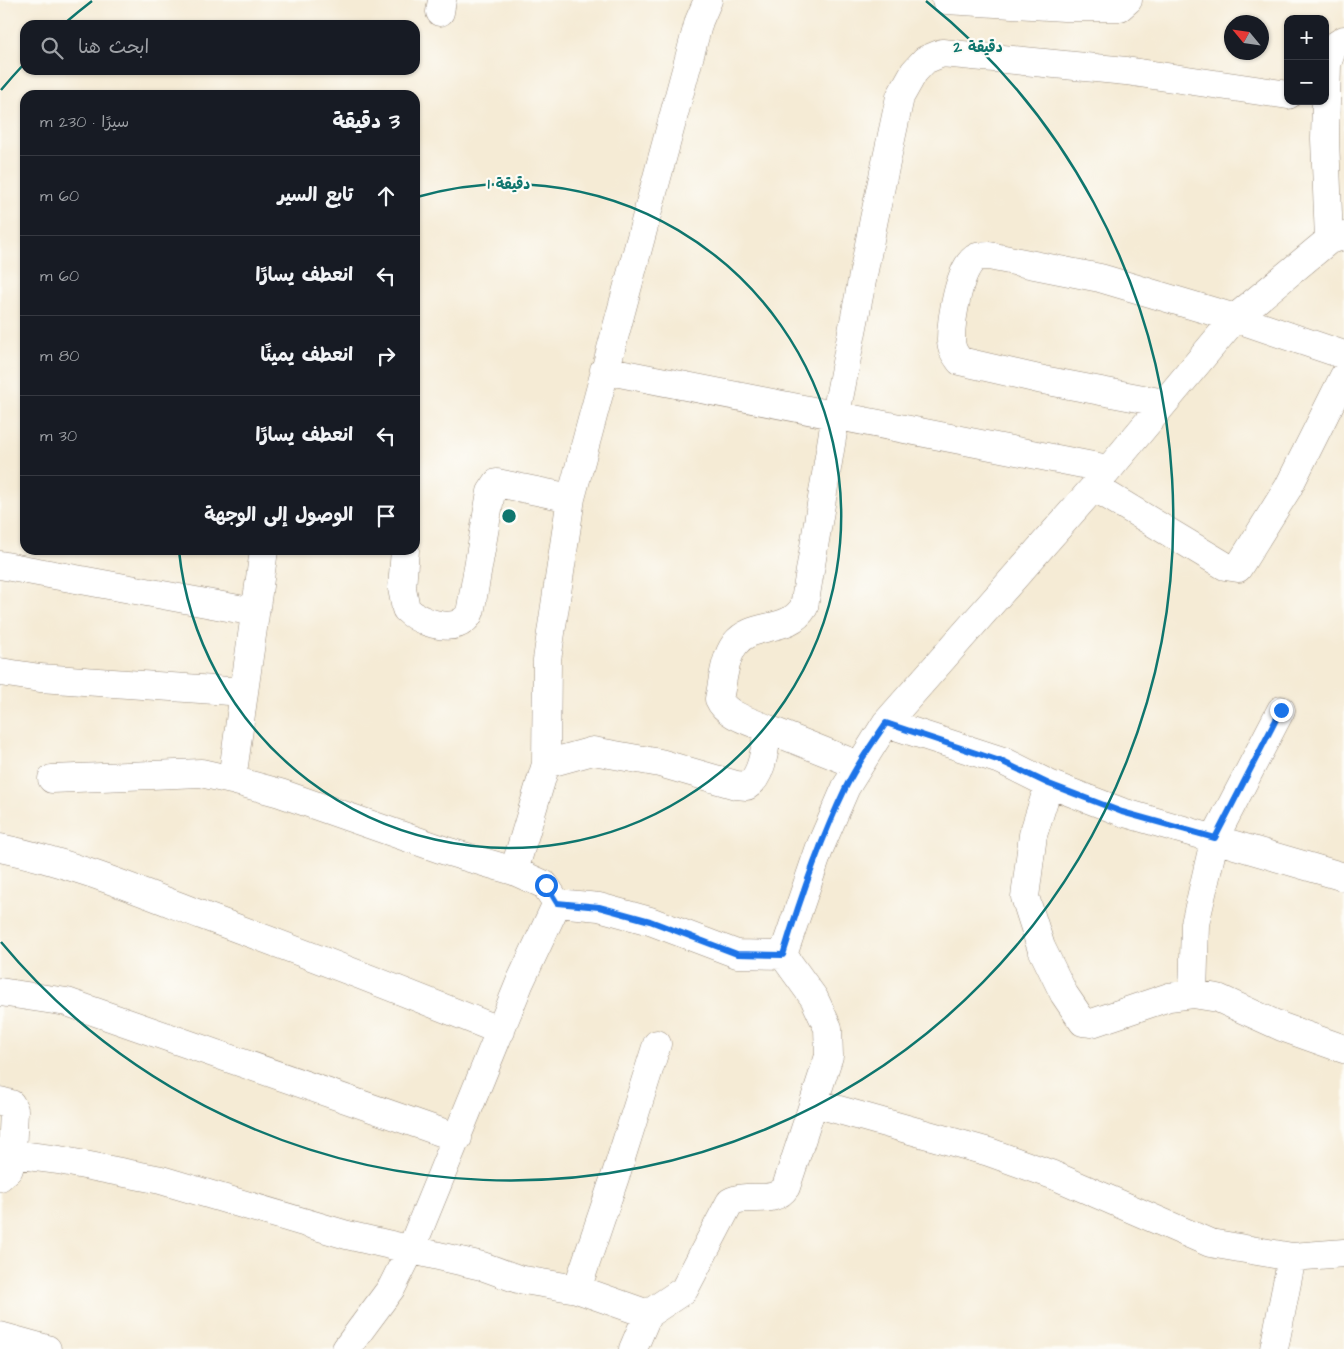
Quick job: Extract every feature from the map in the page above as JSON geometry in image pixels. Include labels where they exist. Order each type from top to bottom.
[{"type":"street","points":[[514,871],[546,764],[547,660],[571,498],[699,21],[708,0]]},
{"type":"street","points":[[946,0],[1064,7],[1120,6],[1128,0]]},
{"type":"street","points":[[1328,60],[1330,53],[1337,43],[1344,40]]},
{"type":"street","points":[[858,765],[730,712],[722,706],[719,699],[730,654],[736,643],[748,634],[793,621],[804,607],[836,414],[874,220],[900,97],[914,72],[925,60],[942,53],[1126,71],[1284,94]]},
{"type":"street","points":[[783,955],[820,847],[846,787],[886,723],[1101,478],[1235,318],[1336,238],[1325,139],[1326,105]]},
{"type":"street","points":[[1164,403],[1015,374],[960,361],[954,353],[952,332],[956,299],[965,272],[971,262],[977,257],[989,256],[1100,278],[1235,318],[1344,355]]},
{"type":"street","points":[[604,370],[836,414],[1101,478],[1225,566],[1238,568],[1288,488],[1344,376]]},
{"type":"street","points":[[405,555],[402,588],[406,609],[422,621],[447,625],[459,624],[469,613],[472,602],[491,492],[497,483],[571,498]]},
{"type":"street","points":[[232,780],[263,555]]},
{"type":"street","points":[[0,565],[255,612]]},
{"type":"street","points":[[0,672],[40,678],[244,692]]},
{"type":"street","points":[[1193,994],[1195,924],[1215,838],[1281,710]]},
{"type":"street","points":[[886,723],[1003,762],[1049,784],[1122,812],[1344,877]]},
{"type":"street","points":[[546,764],[593,751],[660,763],[736,785],[747,786],[754,780],[758,770],[768,729]]},
{"type":"street","points":[[52,779],[201,773],[232,780],[280,793],[446,852],[514,871],[546,885],[557,903]]},
{"type":"street","points":[[1049,784],[1033,835],[1025,897],[1041,947],[1079,1018],[1086,1024],[1092,1023],[1168,997],[1193,994],[1218,998],[1282,1027],[1344,1049]]},
{"type":"street","points":[[0,848],[42,856],[168,902],[376,980],[501,1031]]},
{"type":"street","points":[[557,903],[599,907],[650,921],[737,954],[783,955]]},
{"type":"street","points":[[346,1349],[392,1287],[411,1249],[501,1031],[557,903]]},
{"type":"street","points":[[633,1349],[648,1314],[684,1290],[730,1202],[737,1197],[769,1197],[782,1193],[829,1056],[828,1028],[814,998],[783,955]]},
{"type":"street","points":[[0,992],[66,1002],[458,1138]]},
{"type":"street","points":[[577,1289],[657,1044]]},
{"type":"street","points":[[0,1101],[11,1104],[14,1110],[6,1165],[59,1160],[160,1180],[347,1235],[482,1266],[518,1278],[577,1289],[648,1314]]},
{"type":"street","points":[[814,1103],[989,1152],[1053,1176],[1210,1243],[1292,1258],[1344,1253]]},
{"type":"street","points":[[1274,1349],[1292,1258]]},
{"type":"street","points":[[0,1336],[47,1349]]},
{"type":"route","points":[[546,885],[550,888],[557,903],[599,907],[650,921],[737,954],[783,955],[794,918],[820,847],[846,787],[861,759],[886,723],[1003,762],[1049,784],[1122,812],[1215,838],[1255,757],[1281,710]]}]
